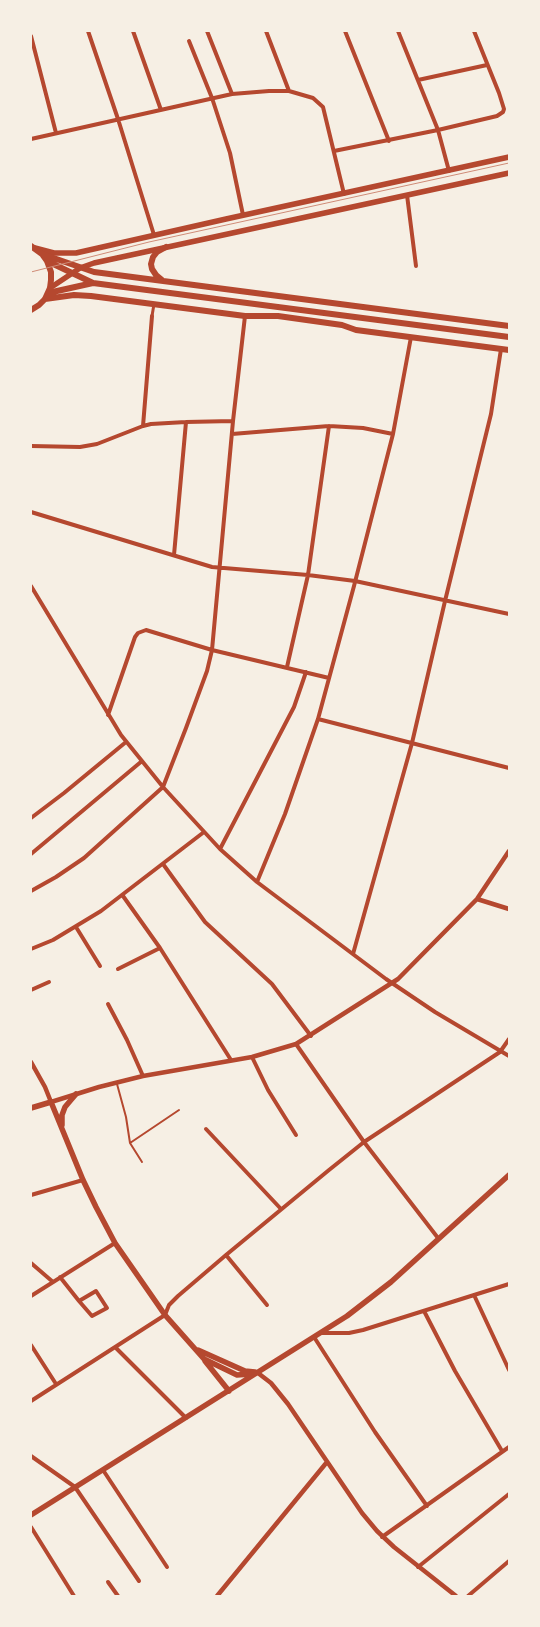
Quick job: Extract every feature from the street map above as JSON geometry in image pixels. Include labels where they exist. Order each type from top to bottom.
[{"type":"main road","points":[[33,247],[54,253],[76,253],[509,157]]},
{"type":"main road","points":[[32,310],[48,293],[73,272],[94,263],[509,173]]},
{"type":"main road","points":[[33,247],[42,254],[47,261],[51,272],[48,293]]},
{"type":"main road","points":[[163,280],[156,275],[151,264],[153,257],[157,252],[166,247]]},
{"type":"main road","points":[[42,254],[94,272],[509,326]]},
{"type":"main road","points":[[47,261],[73,272],[93,283]]},
{"type":"main road","points":[[48,293],[93,283],[509,337]]},
{"type":"main road","points":[[48,293],[154,304],[245,316],[278,316],[342,325],[356,330],[509,350]]},
{"type":"main road","points":[[63,1131],[62,1120],[65,1107],[76,1094]]},
{"type":"main road","points":[[31,1108],[51,1102],[83,1180],[115,1243],[165,1315],[204,1359],[229,1391]]},
{"type":"main road","points":[[31,1515],[322,1333],[368,1301],[509,1175]]},
{"type":"main road","points":[[193,1347],[245,1370],[258,1373]]},
{"type":"main road","points":[[204,1359],[237,1375],[245,1376],[258,1373]]},
{"type":"street","points":[[88,31],[118,119],[154,235]]},
{"type":"street","points":[[133,31],[161,110]]},
{"type":"street","points":[[207,31],[232,94]]},
{"type":"street","points":[[266,31],[289,92]]},
{"type":"street","points":[[345,31],[389,140]]},
{"type":"street","points":[[398,31],[438,130],[449,171]]},
{"type":"street","points":[[334,151],[438,130],[497,116],[503,112],[503,103],[474,31]]},
{"type":"street","points":[[31,36],[56,133]]},
{"type":"street","points":[[189,41],[212,98],[230,153],[244,215]]},
{"type":"street","points":[[418,80],[487,65]]},
{"type":"street","points":[[31,139],[232,94],[269,90],[289,92],[313,98],[325,110],[344,194]]},
{"type":"street","points":[[408,195],[416,266]]},
{"type":"street","points":[[142,426],[154,304]]},
{"type":"street","points":[[31,891],[56,877],[84,858],[163,787],[206,672],[212,650],[233,421],[245,316]]},
{"type":"street","points":[[257,882],[288,807],[318,718],[394,434],[411,337]]},
{"type":"street","points":[[353,954],[412,743],[491,414],[501,349]]},
{"type":"street","points":[[31,446],[80,447],[97,444],[142,426],[186,422],[233,421]]},
{"type":"street","points":[[174,555],[186,422]]},
{"type":"street","points":[[232,434],[329,426],[363,428],[394,434]]},
{"type":"street","points":[[288,667],[308,575],[329,426]]},
{"type":"street","points":[[31,512],[220,568],[308,575],[355,581],[509,614]]},
{"type":"street","points":[[31,586],[108,715],[126,742],[163,787],[220,849],[257,882],[392,983],[440,1015],[509,1056]]},
{"type":"street","points":[[108,715],[135,637],[138,633],[146,630],[212,650],[329,678]]},
{"type":"street","points":[[220,849],[294,707],[306,672]]},
{"type":"street","points":[[318,718],[509,768]]},
{"type":"street","points":[[31,818],[126,742]]},
{"type":"street","points":[[31,854],[142,761]]},
{"type":"street","points":[[31,949],[76,927],[123,896],[204,832]]},
{"type":"street","points":[[31,1062],[45,1087],[51,1102],[117,1082],[252,1057],[296,1044],[311,1036],[392,983],[477,898],[509,851]]},
{"type":"street","points":[[163,864],[210,927],[272,984],[311,1036]]},
{"type":"street","points":[[123,896],[160,948],[231,1060]]},
{"type":"street","points":[[477,898],[509,909]]},
{"type":"street","points":[[76,927],[100,966]]},
{"type":"street","points":[[118,969],[160,948]]},
{"type":"street","points":[[31,990],[49,982]]},
{"type":"street","points":[[108,1004],[127,1040],[143,1076]]},
{"type":"street","points":[[31,1401],[165,1315],[173,1301],[281,1209],[364,1142],[500,1052],[509,1039]]},
{"type":"street","points":[[296,1044],[364,1142],[438,1238]]},
{"type":"street","points":[[252,1057],[268,1090],[296,1135]]},
{"type":"street","points":[[206,1129],[281,1209]]},
{"type":"street","points":[[31,1195],[83,1180]]},
{"type":"street","points":[[31,1296],[115,1243]]},
{"type":"street","points":[[226,1255],[267,1305]]},
{"type":"street","points":[[31,1263],[53,1282]]},
{"type":"street","points":[[60,1277],[79,1301],[92,1316],[107,1308],[96,1291],[79,1301]]},
{"type":"street","points":[[322,1333],[349,1333],[363,1330],[509,1284]]},
{"type":"street","points":[[474,1295],[509,1370]]},
{"type":"street","points":[[424,1311],[455,1372],[502,1452]]},
{"type":"street","points":[[314,1337],[374,1432],[427,1506]]},
{"type":"street","points":[[31,1345],[56,1384]]},
{"type":"street","points":[[115,1347],[186,1419]]},
{"type":"street","points":[[258,1373],[271,1383],[278,1391],[362,1513],[382,1537],[456,1596]]},
{"type":"street","points":[[382,1537],[509,1447]]},
{"type":"street","points":[[31,1456],[75,1487],[139,1581]]},
{"type":"street","points":[[216,1596],[327,1462]]},
{"type":"street","points":[[103,1470],[166,1567]]},
{"type":"street","points":[[418,1567],[509,1494]]},
{"type":"street","points":[[31,1527],[72,1595]]},
{"type":"street","points":[[468,1596],[509,1562]]},
{"type":"street","points":[[108,1582],[118,1596]]},
{"type":"lane","points":[[117,1082],[126,1117],[130,1143],[142,1162]]},
{"type":"lane","points":[[130,1143],[179,1110]]},
{"type":"tram line","points":[[31,272],[149,242],[509,163]]}]
